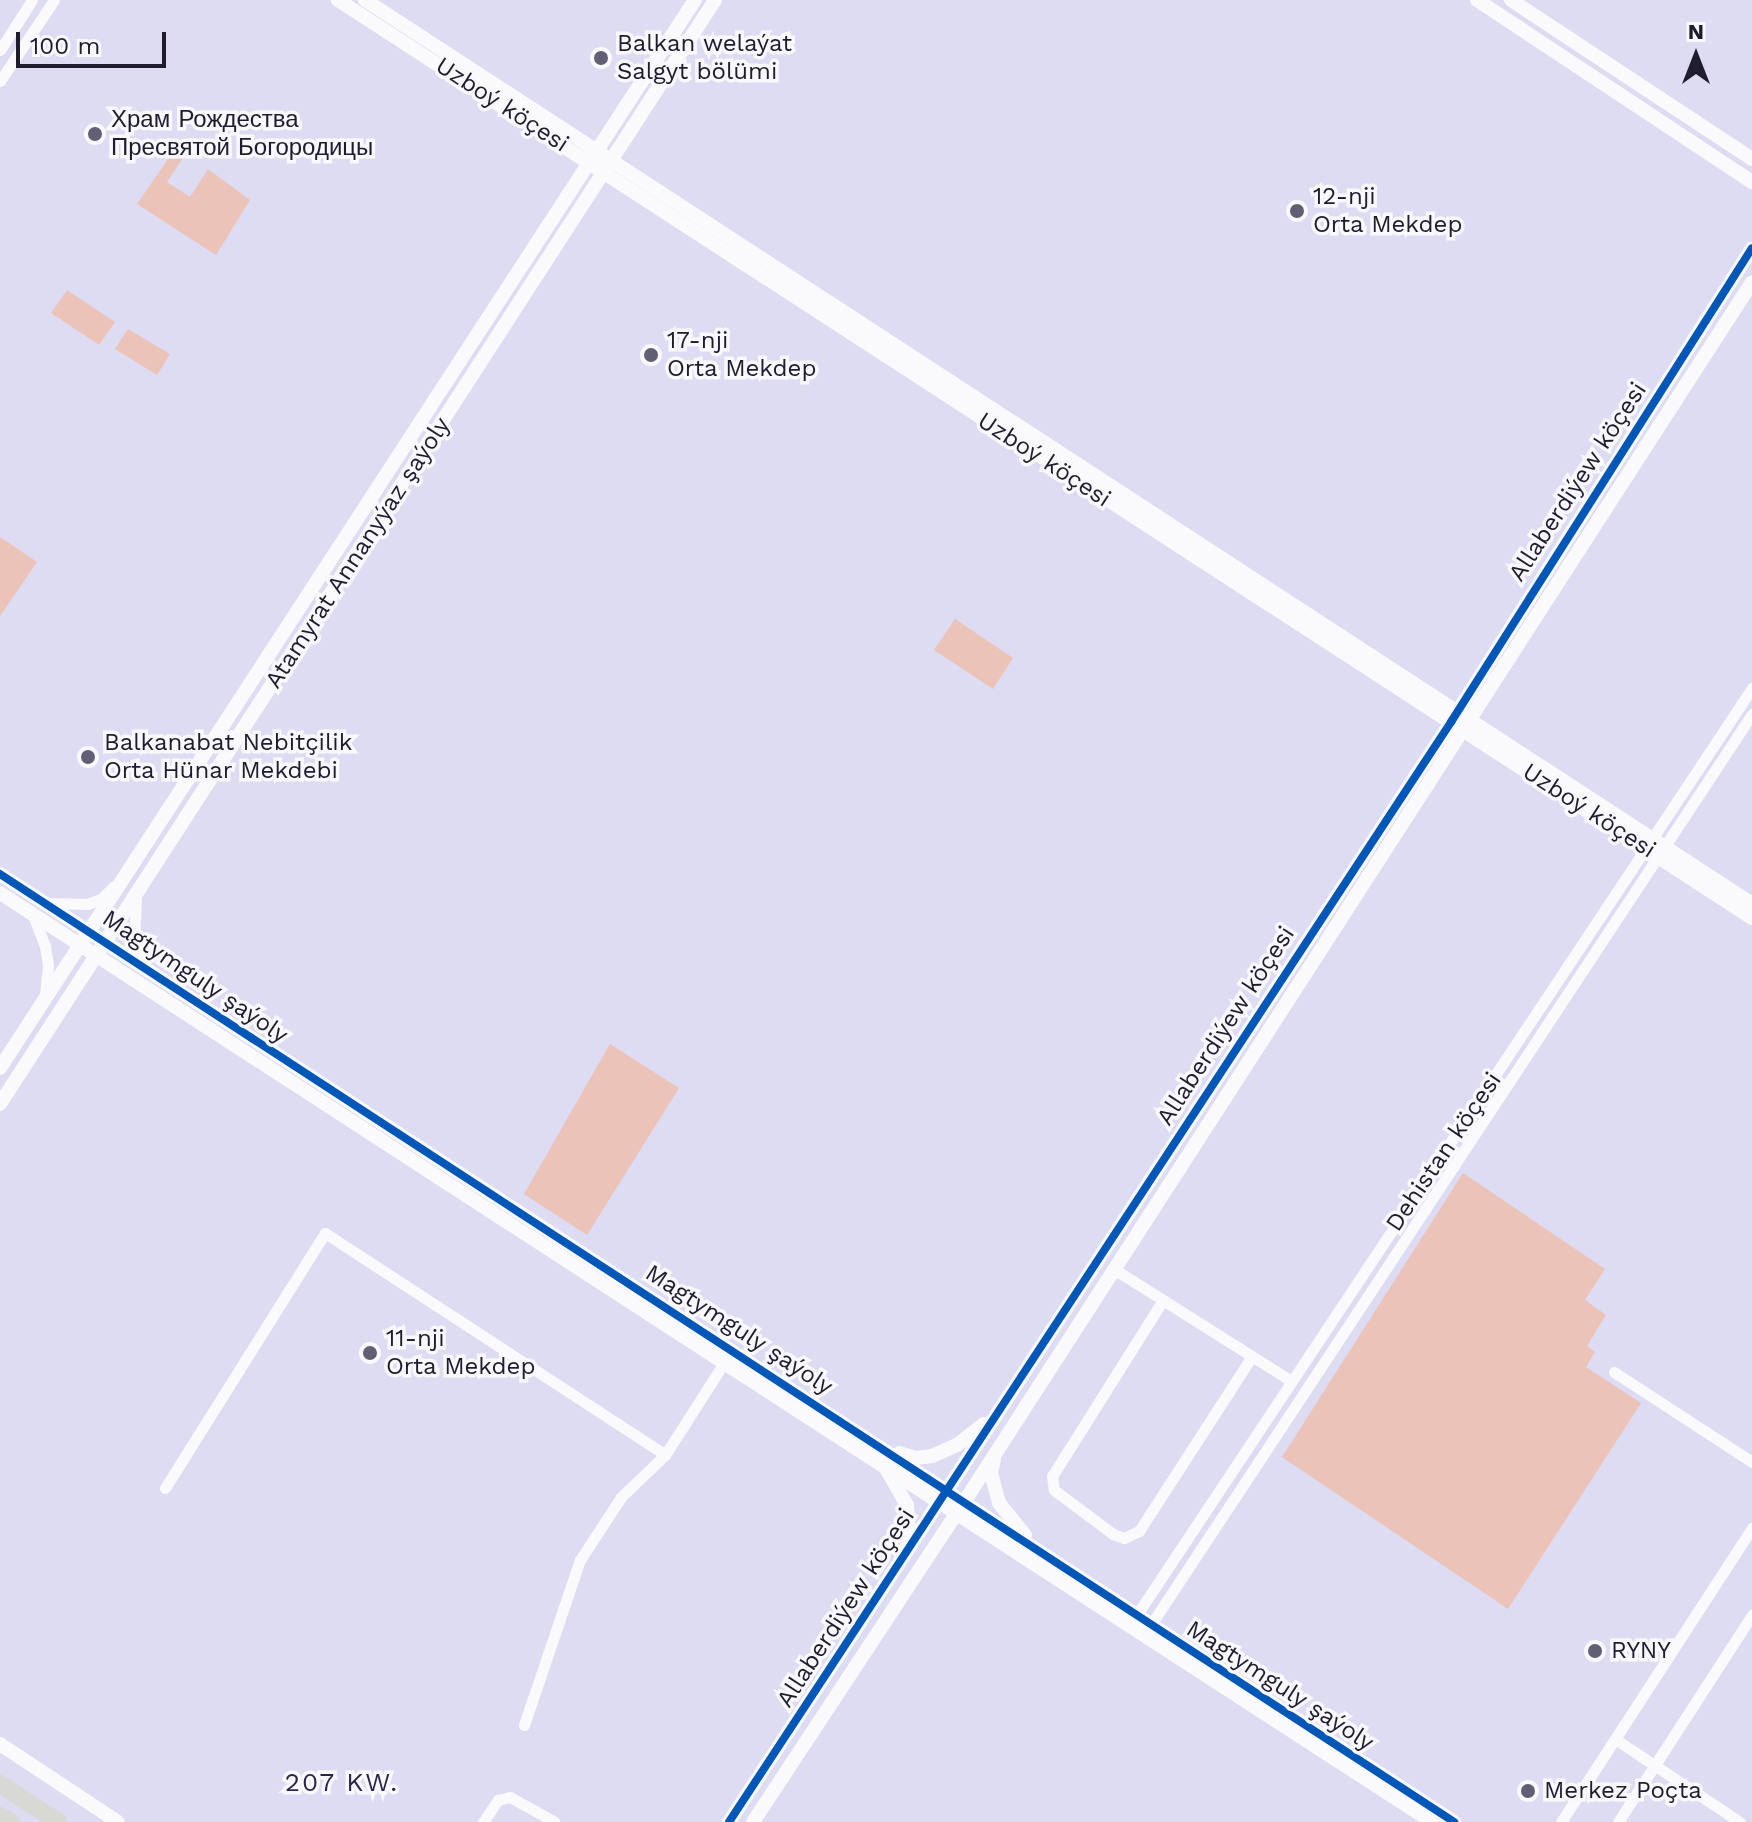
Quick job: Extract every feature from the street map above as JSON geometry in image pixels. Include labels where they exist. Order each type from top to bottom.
[{"type":"highway","points":[[0,1784],[58,1822]]},
{"type":"highway","points":[[0,1816],[10,1822]]},
{"type":"street","points":[[0,50],[32,0]]},
{"type":"street","points":[[0,81],[54,0]]},
{"type":"street","name":"Uzboý köçesi","points":[[338,0],[608,165],[1042,460],[1460,719],[1655,848],[1752,918]]},
{"type":"street","name":"Uzboý köçesi","points":[[365,0],[594,156]]},
{"type":"street","name":"Atamyrat Annanyýaz şaýoly","points":[[0,1068],[695,0]]},
{"type":"street","name":"Atamyrat Annanyýaz şaýoly","points":[[0,1104],[715,0]]},
{"type":"street","points":[[1477,0],[1752,182]]},
{"type":"street","points":[[1511,0],[1749,155]]},
{"type":"street","name":"Allaberdiýew köçesi","points":[[753,1822],[1114,1269],[1752,248]]},
{"type":"street","name":"Allaberdiýew köçesi","points":[[729,1822],[1010,1393],[1752,282]]},
{"type":"street","name":"Dehistan köçesi","points":[[1150,1626],[1655,848],[1752,688]]},
{"type":"street","name":"Dehistan köçesi","points":[[1136,1616],[1291,1381],[1655,848],[1752,714]]},
{"type":"street","name":"Uzboý köçesi","points":[[1655,848],[1752,904]]},
{"type":"street","name":"Magtymguly şaýoly","points":[[0,874],[89,930],[101,948],[940,1503],[961,1507],[1046,1555],[1150,1626],[1454,1822]]},
{"type":"street","points":[[46,903],[87,904],[101,899],[124,878]]},
{"type":"street","points":[[138,892],[133,910],[134,942],[148,971]]},
{"type":"street","name":"Magtymguly şaýoly","points":[[0,893],[79,943],[101,948],[148,971],[948,1489],[961,1507],[1432,1822]]},
{"type":"street","points":[[33,914],[45,946],[45,997]]},
{"type":"street","points":[[165,1488],[325,1233],[665,1455]]},
{"type":"street","points":[[1114,1269],[1291,1381]]},
{"type":"street","points":[[1163,1300],[1052,1476],[1054,1490],[1113,1534],[1124,1538],[1139,1531],[1252,1356]]},
{"type":"street","points":[[524,1725],[580,1560],[621,1497],[665,1455],[725,1361]]},
{"type":"street","points":[[1614,1372],[1752,1462]]},
{"type":"street","points":[[876,1445],[916,1458],[932,1456],[981,1428],[1010,1393]]},
{"type":"street","points":[[997,1450],[991,1473],[999,1503],[1031,1543],[1046,1555]]},
{"type":"street","points":[[883,1465],[907,1505],[909,1536],[904,1557]]},
{"type":"street","points":[[1561,1822],[1752,1528]]},
{"type":"street","points":[[1618,1822],[1752,1615]]},
{"type":"street","points":[[1615,1739],[1740,1822]]},
{"type":"street","points":[[0,1744],[118,1822]]},
{"type":"street","points":[[483,1822],[498,1800],[510,1797],[555,1822]]},
{"type":"shaded area","points":[[177,146],[186,153],[167,182],[190,197],[208,169],[250,200],[216,255],[137,204]]},
{"type":"shaded area","points":[[67,290],[115,322],[99,345],[51,313]]},
{"type":"shaded area","points":[[128,329],[170,354],[157,375],[115,349]]},
{"type":"shaded area","points":[[0,537],[37,562],[0,616]]},
{"type":"shaded area","points":[[955,619],[1013,658],[993,689],[934,650]]},
{"type":"shaded area","points":[[610,1044],[679,1088],[587,1235],[524,1194]]},
{"type":"shaded area","points":[[1463,1173],[1605,1269],[1585,1300],[1606,1315],[1587,1346],[1595,1352],[1586,1367],[1641,1403],[1508,1609],[1282,1457]]},
{"type":"cycle path","points":[[729,1822],[1451,722],[1752,248]]},
{"type":"cycle path","points":[[0,874],[1454,1822]]},
{"type":"place","name":"Balkan welaýat Salgyt bölümi","points":[[601,58]]},
{"type":"place","name":"Храм Рождества Пресвятой Богородицы","points":[[95,134]]},
{"type":"place","name":"12-nji Orta Mekdep","points":[[1297,211]]},
{"type":"place","name":"17-nji Orta Mekdep","points":[[651,355]]},
{"type":"place","name":"Balkanabat Nebitçilik Orta Hünar Mekdebi","points":[[88,757]]},
{"type":"place","name":"11-nji Orta Mekdep","points":[[370,1353]]},
{"type":"place","name":"RYNY","points":[[1595,1651]]},
{"type":"place","name":"Merkez Poçta","points":[[1528,1791]]},
{"type":"district","name":"207 KW.","points":[[342,1783]]}]
